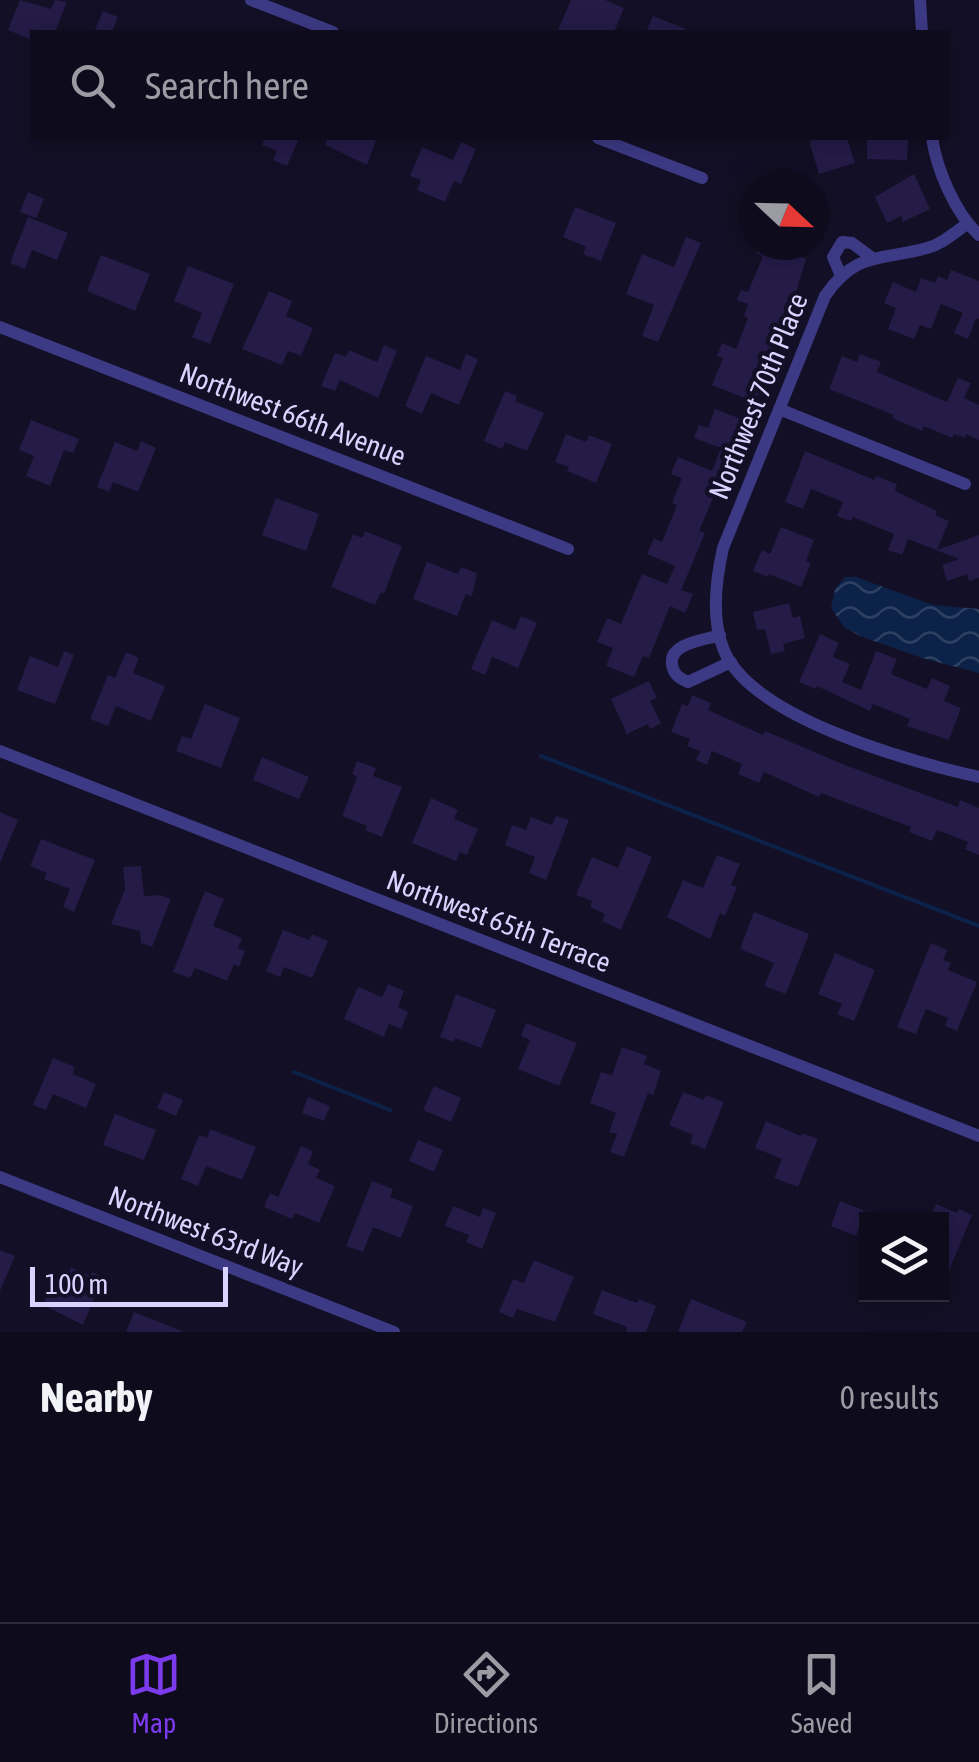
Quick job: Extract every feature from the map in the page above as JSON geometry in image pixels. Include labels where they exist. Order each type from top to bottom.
[{"type":"street","points":[[250,0],[328,30]]},
{"type":"street","points":[[920,0],[922,30]]},
{"type":"street","points":[[603,140],[702,178]]},
{"type":"street","points":[[933,140],[946,183],[967,224],[979,235]]},
{"type":"street","name":"Northwest 70th Place","points":[[727,656],[720,635],[717,577],[723,548],[825,296],[841,276],[871,257],[940,244],[967,224]]},
{"type":"street","points":[[841,276],[833,257],[842,242],[871,257]]},
{"type":"street","name":"Northwest 66th Avenue","points":[[0,327],[568,549]]},
{"type":"street","points":[[779,409],[965,484]]},
{"type":"street","points":[[720,635],[677,648],[671,656],[672,668],[679,678],[688,682],[727,656],[768,700],[795,716],[920,764],[979,777]]},
{"type":"street","name":"Northwest 65th Terrace","points":[[0,751],[979,1136]]},
{"type":"street","name":"Northwest 63rd Way","points":[[0,1177],[394,1332]]},
{"type":"water","points":[[845,577],[856,577],[933,605],[979,609],[979,673],[922,658],[844,627],[831,608],[835,589]]},
{"type":"building","points":[[20,0],[51,9],[55,0],[67,2],[56,30],[30,30],[30,39],[8,30]]},
{"type":"building","points":[[571,0],[605,0],[624,8],[615,30],[558,30]]},
{"type":"building","points":[[103,11],[118,17],[113,30],[95,30]]},
{"type":"building","points":[[653,16],[688,30],[647,30]]},
{"type":"building","points":[[264,140],[298,140],[287,166],[273,160],[277,151],[262,145]]},
{"type":"building","points":[[327,140],[376,140],[367,165],[325,145]]},
{"type":"building","points":[[848,140],[855,163],[829,171],[818,170],[809,141]]},
{"type":"building","points":[[867,140],[908,140],[907,160],[867,159]]},
{"type":"building","points":[[461,142],[476,149],[461,184],[454,181],[445,202],[417,190],[421,180],[410,176],[422,147],[453,160]]},
{"type":"building","points":[[914,174],[930,209],[903,222],[901,216],[887,223],[875,197]]},
{"type":"building","points":[[28,192],[44,199],[36,218],[20,212]]},
{"type":"building","points":[[575,207],[616,223],[601,261],[583,254],[586,247],[563,237]]},
{"type":"building","points":[[28,217],[68,233],[57,260],[32,250],[25,269],[10,263]]},
{"type":"building","points":[[686,237],[701,243],[658,342],[642,336],[654,305],[626,294],[642,254],[674,267]]},
{"type":"building","points":[[101,255],[150,274],[135,311],[87,291]]},
{"type":"building","points":[[761,260],[806,260],[791,309],[785,323],[781,322],[766,361],[773,364],[754,402],[712,385],[723,358],[717,356],[722,343],[736,349],[748,318],[744,316],[748,304],[737,300],[741,290],[748,292]]},
{"type":"building","points":[[188,266],[234,284],[210,344],[192,337],[202,313],[174,301]]},
{"type":"building","points":[[951,270],[979,281],[979,319],[976,318],[968,339],[954,333],[963,313],[941,304],[931,329],[920,325],[914,339],[888,329],[896,308],[884,303],[893,282],[916,292],[921,278],[935,283],[938,276],[947,280]]},
{"type":"building","points":[[269,291],[292,301],[286,316],[313,328],[301,356],[288,351],[282,365],[242,349]]},
{"type":"building","points":[[384,345],[397,351],[378,398],[340,380],[335,391],[321,386],[335,353],[346,357],[349,350],[377,362]]},
{"type":"building","points":[[466,354],[478,359],[459,405],[431,393],[422,414],[405,406],[426,356],[460,370]]},
{"type":"building","points":[[860,354],[881,362],[877,372],[947,402],[958,378],[971,383],[964,398],[979,405],[979,440],[966,434],[965,438],[954,434],[952,438],[924,426],[922,431],[892,418],[894,415],[829,389],[842,356],[857,362]]},
{"type":"building","points":[[505,391],[517,396],[515,401],[544,413],[527,451],[505,442],[502,449],[484,441]]},
{"type":"building","points":[[715,409],[749,422],[720,495],[715,493],[699,531],[705,533],[681,590],[693,594],[685,613],[670,606],[649,658],[643,656],[634,677],[606,666],[613,648],[597,642],[607,618],[621,624],[642,574],[667,584],[675,566],[647,554],[654,538],[662,542],[677,505],[672,503],[682,478],[671,474],[678,457],[712,471],[721,448],[694,438],[699,425],[708,428]]},
{"type":"building","points":[[31,420],[79,439],[73,453],[64,450],[50,486],[26,476],[34,456],[19,450]]},
{"type":"building","points":[[566,434],[586,442],[589,435],[612,444],[596,483],[555,462]]},
{"type":"building","points":[[141,441],[156,448],[138,492],[113,482],[109,492],[97,487],[115,442],[137,451]]},
{"type":"building","points":[[805,451],[874,480],[876,476],[897,484],[895,491],[937,511],[935,515],[949,521],[937,550],[979,535],[979,578],[969,581],[967,574],[947,581],[942,565],[959,559],[908,539],[902,555],[888,550],[894,534],[853,517],[851,521],[837,516],[843,502],[811,489],[803,509],[785,502]]},
{"type":"building","points":[[276,498],[319,514],[306,551],[262,535]]},
{"type":"building","points":[[781,527],[814,540],[806,561],[811,563],[801,587],[753,571],[762,550],[770,554]]},
{"type":"building","points":[[365,531],[402,546],[384,594],[381,592],[375,605],[331,587],[353,534],[362,538]]},
{"type":"building","points":[[427,562],[458,574],[461,567],[477,573],[472,596],[466,594],[457,616],[413,599]]},
{"type":"building","points":[[789,603],[793,618],[800,616],[805,638],[783,644],[785,651],[771,654],[765,629],[757,630],[753,612]]},
{"type":"building","points":[[521,616],[537,623],[518,668],[492,657],[485,675],[471,669],[492,620],[515,630]]},
{"type":"building","points":[[820,634],[839,643],[833,657],[850,664],[842,682],[861,690],[876,651],[897,659],[891,674],[927,689],[932,678],[950,686],[944,701],[961,708],[949,740],[907,726],[910,719],[873,704],[870,711],[817,686],[816,689],[799,682]]},
{"type":"building","points":[[64,651],[74,655],[55,704],[17,690],[30,656],[58,667]]},
{"type":"building","points":[[126,652],[139,658],[133,673],[165,686],[151,721],[116,706],[108,726],[90,719],[108,675],[115,678]]},
{"type":"building","points":[[649,681],[657,698],[650,701],[661,723],[650,729],[648,724],[627,734],[611,699]]},
{"type":"building","points":[[692,695],[711,703],[708,710],[763,735],[765,731],[958,807],[960,800],[979,808],[979,855],[965,849],[968,842],[937,830],[932,841],[909,832],[911,827],[821,793],[819,797],[764,772],[759,783],[738,774],[742,764],[712,751],[707,765],[696,760],[700,751],[687,746],[690,739],[671,732],[682,704],[688,706]]},
{"type":"building","points":[[205,704],[240,718],[221,768],[176,751],[182,736],[191,739]]},
{"type":"building","points":[[262,757],[309,777],[299,799],[253,780]]},
{"type":"building","points":[[357,761],[376,768],[373,776],[402,787],[382,837],[342,816],[357,777],[352,774]]},
{"type":"building","points":[[431,798],[458,810],[454,819],[478,829],[467,855],[460,852],[456,861],[412,843]]},
{"type":"building","points":[[0,812],[18,820],[0,863]]},
{"type":"building","points":[[556,816],[569,820],[546,880],[529,873],[535,857],[505,845],[512,825],[526,830],[531,817],[552,825]]},
{"type":"building","points":[[41,839],[95,860],[74,912],[63,907],[70,889],[44,879],[47,873],[30,866]]},
{"type":"building","points":[[627,846],[652,857],[621,930],[602,921],[605,914],[590,907],[592,901],[576,895],[592,857],[618,868]]},
{"type":"building","points":[[717,855],[740,864],[731,885],[737,887],[725,916],[720,913],[710,939],[667,917],[683,880],[703,888]]},
{"type":"building","points":[[141,866],[144,896],[171,899],[152,947],[141,943],[140,931],[111,924],[125,889],[123,867]]},
{"type":"building","points":[[205,891],[224,899],[213,926],[242,938],[238,948],[245,951],[239,967],[234,964],[227,981],[195,968],[190,978],[173,972]]},
{"type":"building","points":[[754,912],[809,934],[786,994],[764,986],[774,963],[740,949]]},
{"type":"building","points":[[283,930],[309,940],[312,934],[328,941],[312,978],[284,967],[280,977],[266,971]]},
{"type":"building","points":[[931,943],[947,950],[943,960],[951,963],[948,970],[977,982],[957,1031],[945,1026],[948,1018],[926,1009],[916,1034],[897,1027]]},
{"type":"building","points":[[835,953],[875,970],[854,1021],[837,1014],[842,1004],[818,994]]},
{"type":"building","points":[[388,984],[404,991],[398,1007],[408,1012],[401,1029],[389,1024],[384,1037],[344,1019],[358,987],[382,997]]},
{"type":"building","points":[[456,994],[496,1010],[481,1048],[440,1037]]},
{"type":"building","points":[[526,1023],[577,1043],[559,1086],[518,1069],[530,1040],[521,1036]]},
{"type":"building","points":[[622,1047],[647,1056],[644,1064],[661,1071],[653,1095],[648,1093],[624,1157],[610,1152],[617,1134],[609,1132],[616,1113],[590,1103],[601,1072],[612,1075]]},
{"type":"building","points":[[53,1058],[75,1067],[73,1074],[96,1084],[86,1108],[53,1094],[46,1110],[33,1105]]},
{"type":"building","points":[[434,1086],[461,1098],[451,1122],[423,1110]]},
{"type":"building","points":[[164,1092],[183,1100],[176,1116],[157,1108]]},
{"type":"building","points":[[683,1092],[724,1102],[705,1149],[690,1143],[693,1135],[669,1125]]},
{"type":"building","points":[[308,1097],[330,1106],[324,1121],[302,1113]]},
{"type":"building","points":[[115,1114],[156,1130],[144,1160],[103,1145]]},
{"type":"building","points":[[766,1121],[818,1139],[798,1187],[774,1178],[782,1159],[755,1148]]},
{"type":"building","points":[[210,1129],[256,1147],[242,1180],[206,1166],[198,1186],[181,1179],[199,1135],[207,1138]]},
{"type":"building","points":[[418,1140],[443,1150],[434,1172],[409,1161]]},
{"type":"building","points":[[301,1146],[313,1151],[308,1164],[320,1170],[316,1178],[335,1186],[319,1223],[295,1213],[292,1219],[264,1207],[270,1193],[278,1197]]},
{"type":"building","points":[[372,1181],[393,1189],[390,1197],[413,1206],[401,1238],[373,1227],[363,1252],[346,1246]]},
{"type":"building","points":[[840,1201],[865,1211],[859,1212],[856,1236],[831,1226]]},
{"type":"building","points":[[936,1204],[972,1215],[949,1271],[949,1212],[932,1212]]},
{"type":"building","points":[[453,1206],[480,1217],[483,1208],[496,1213],[482,1249],[466,1242],[469,1235],[445,1226]]},
{"type":"building","points":[[0,1250],[15,1256],[0,1291]]},
{"type":"building","points":[[534,1260],[574,1277],[555,1322],[517,1309],[513,1318],[499,1312],[513,1279],[524,1283]]},
{"type":"building","points":[[71,1267],[108,1279],[100,1298],[95,1296],[83,1325],[43,1305],[54,1278],[65,1283]]},
{"type":"building","points":[[602,1290],[656,1306],[646,1332],[626,1332],[627,1327],[593,1314]]},
{"type":"building","points":[[691,1299],[747,1322],[742,1332],[678,1332]]},
{"type":"building","points":[[134,1312],[184,1332],[126,1332]]},
{"type":"waterway","points":[[541,756],[979,926]]},
{"type":"waterway","points":[[294,1072],[390,1110]]}]
